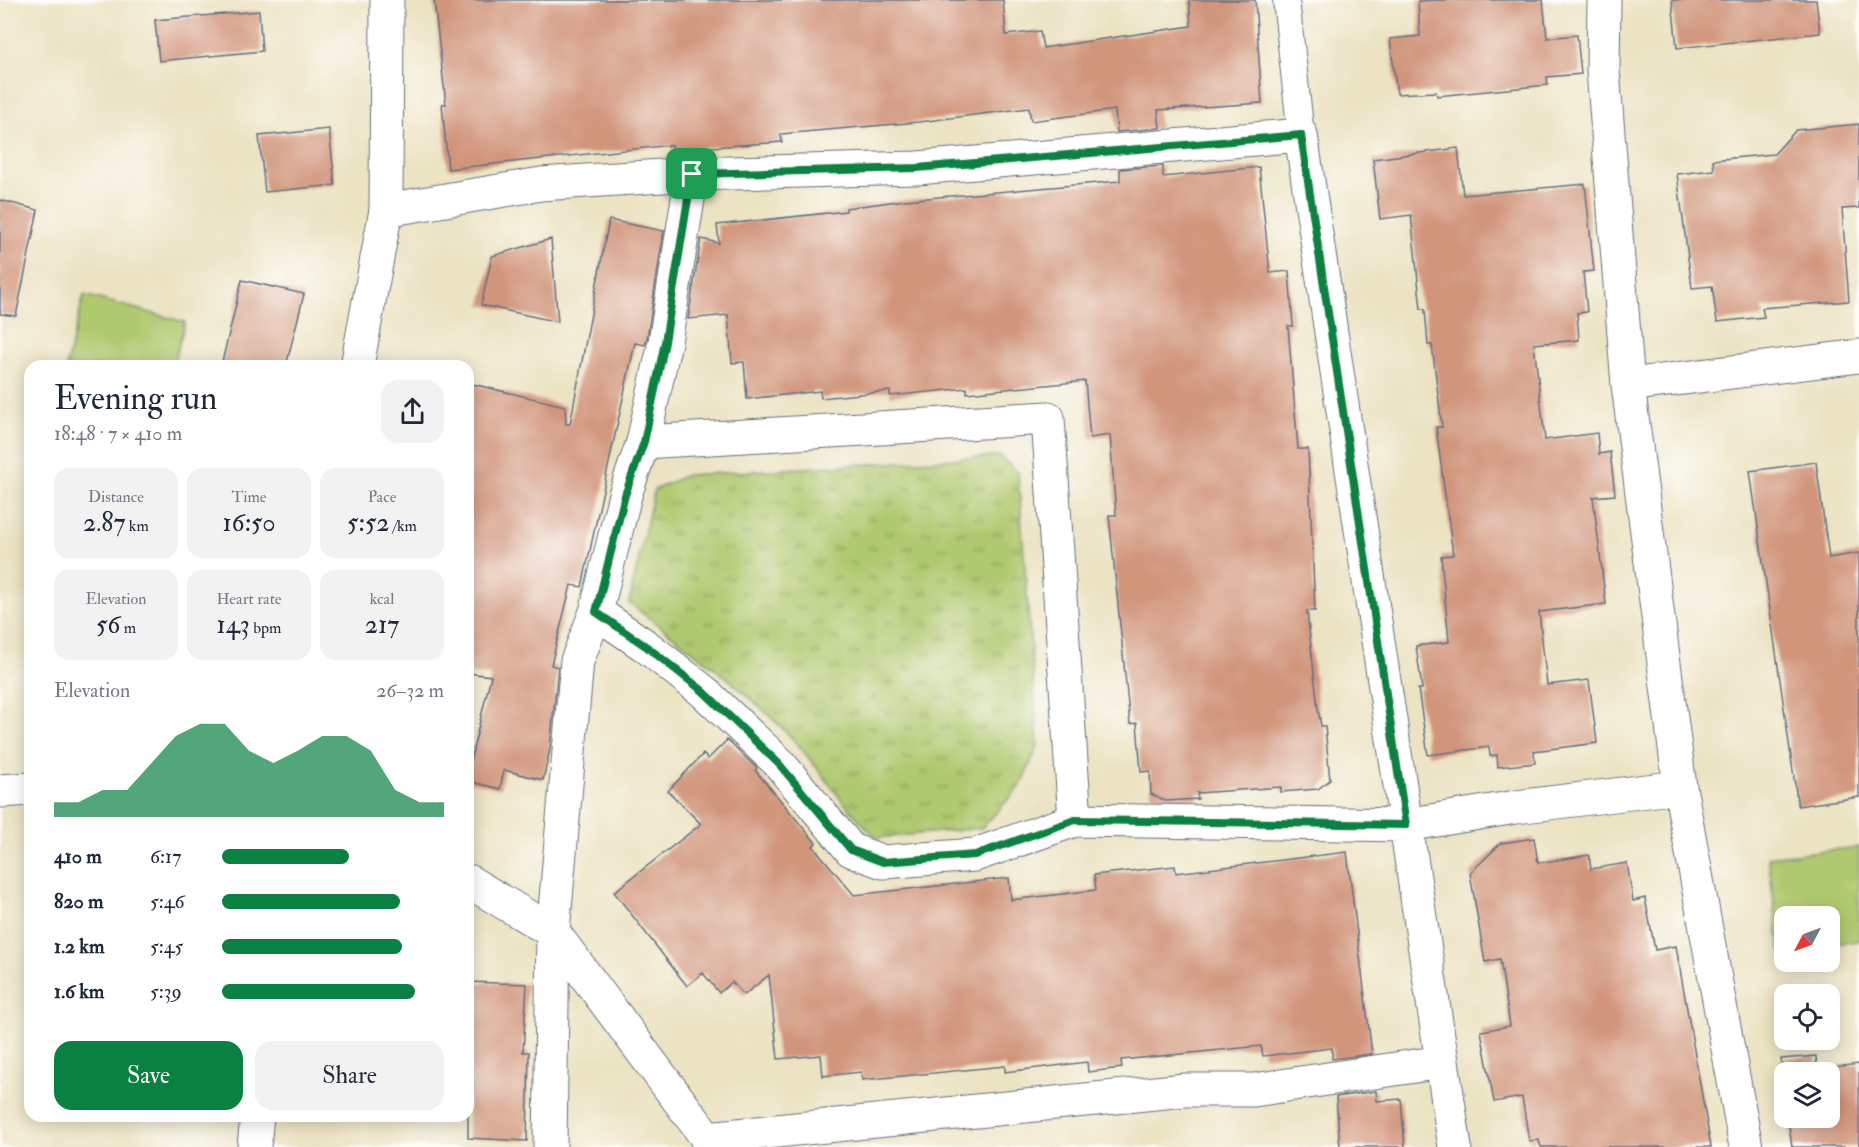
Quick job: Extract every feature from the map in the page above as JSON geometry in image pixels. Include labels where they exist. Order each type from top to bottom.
[{"type":"street","points":[[358,360],[386,210],[387,0]]},
{"type":"street","points":[[1604,0],[1603,70],[1628,385],[1680,787],[1746,1147]]},
{"type":"street","points":[[386,210],[541,184],[692,174],[917,168],[1301,135],[1455,1147]]},
{"type":"street","points":[[550,1147],[553,932],[577,661],[596,612],[625,495],[644,442],[665,342],[692,174]]},
{"type":"street","points":[[1628,385],[1859,356]]},
{"type":"street","points":[[644,442],[1048,418],[1075,820]]},
{"type":"street","points":[[596,612],[647,647],[703,691],[779,764],[851,850],[883,862],[975,855],[1075,820],[1406,825],[1516,807],[1680,787]]},
{"type":"street","points":[[0,791],[24,789]]},
{"type":"street","points":[[474,885],[553,932],[707,1142],[1185,1090],[1254,1090],[1442,1062]]},
{"type":"street","points":[[254,1147],[256,1122]]},
{"type":"lane","points":[[1286,0],[1301,135]]},
{"type":"green space","points":[[84,295],[185,322],[175,360],[68,360]]},
{"type":"green space","points":[[1000,456],[1018,473],[1038,746],[1020,787],[982,828],[878,838],[853,813],[797,744],[767,713],[710,664],[629,603],[654,490],[686,475]]},
{"type":"green space","points":[[1859,847],[1859,941],[1840,943],[1840,906],[1774,906],[1768,857]]},
{"type":"building","points":[[434,0],[1003,0],[1006,35],[1040,31],[1043,48],[1191,26],[1189,0],[1255,0],[1262,103],[1158,110],[1160,128],[1117,132],[1115,110],[1031,121],[1029,108],[919,122],[781,134],[782,142],[672,150],[672,145],[448,169],[442,104],[446,104]]},
{"type":"building","points":[[1543,0],[1547,38],[1577,35],[1581,74],[1547,77],[1548,85],[1437,96],[1436,92],[1397,94],[1390,39],[1420,36],[1418,1]]},
{"type":"building","points":[[1672,0],[1816,0],[1820,33],[1677,48]]},
{"type":"building","points":[[259,11],[262,51],[159,61],[155,20]]},
{"type":"building","points":[[1859,124],[1859,208],[1842,209],[1849,301],[1762,308],[1764,317],[1717,322],[1712,286],[1692,288],[1677,174],[1714,170],[1713,160],[1774,154],[1796,130]]},
{"type":"building","points":[[329,129],[335,185],[265,192],[259,136]]},
{"type":"building","points":[[1458,148],[1463,195],[1585,184],[1594,271],[1583,272],[1587,312],[1577,313],[1579,340],[1534,344],[1545,440],[1597,433],[1599,454],[1610,452],[1615,495],[1593,497],[1606,604],[1539,612],[1547,685],[1589,680],[1597,743],[1534,751],[1535,763],[1498,767],[1497,755],[1490,756],[1489,747],[1428,755],[1418,689],[1422,689],[1416,646],[1449,642],[1441,556],[1453,555],[1436,427],[1442,427],[1432,345],[1428,345],[1425,309],[1421,309],[1411,215],[1380,219],[1373,159]]},
{"type":"building","points":[[1163,166],[1163,177],[1259,167],[1270,273],[1289,271],[1293,326],[1288,326],[1298,449],[1308,449],[1315,611],[1307,611],[1318,709],[1321,726],[1325,726],[1330,780],[1318,789],[1281,792],[1281,787],[1197,793],[1198,799],[1166,801],[1151,794],[1150,771],[1141,772],[1137,723],[1130,724],[1109,515],[1116,515],[1110,435],[1090,438],[1085,381],[967,393],[967,388],[890,396],[890,391],[821,398],[820,391],[747,399],[744,362],[732,363],[728,315],[688,319],[701,239],[719,243],[717,225],[846,211],[846,208],[905,200],[1120,181],[1120,169]]},
{"type":"building","points":[[0,200],[38,210],[16,316],[0,314]]},
{"type":"building","points":[[609,220],[664,231],[647,338],[645,345],[635,343],[582,587],[571,585],[551,665],[558,667],[550,749],[543,780],[504,770],[500,789],[474,782],[474,745],[491,676],[474,674],[474,384],[565,406],[566,424],[570,424]]},
{"type":"building","points":[[551,239],[558,322],[481,305],[492,256]]},
{"type":"building","points":[[242,280],[304,294],[288,360],[222,360]]},
{"type":"building","points":[[1816,462],[1829,558],[1859,553],[1859,797],[1798,806],[1750,471]]},
{"type":"building","points":[[727,740],[757,768],[755,770],[816,843],[813,846],[854,895],[1009,878],[1011,900],[1096,890],[1094,875],[1175,866],[1176,873],[1347,852],[1372,1054],[1332,1059],[1332,1048],[1263,1056],[1261,1046],[1121,1060],[1122,1068],[1088,1072],[1087,1062],[1005,1072],[1005,1066],[862,1080],[861,1072],[823,1076],[821,1055],[778,1059],[769,975],[744,995],[732,982],[719,993],[703,973],[687,986],[614,892],[701,824],[668,791],[703,754],[708,759]]},
{"type":"building","points":[[1534,838],[1538,863],[1589,855],[1591,869],[1627,863],[1633,901],[1645,898],[1655,950],[1676,946],[1711,1147],[1541,1147],[1539,1140],[1529,1141],[1522,1097],[1494,1102],[1481,1031],[1510,1026],[1500,959],[1485,962],[1470,873],[1501,843]]},
{"type":"building","points":[[474,982],[527,984],[523,1052],[529,1052],[527,1141],[468,1138],[468,1122],[474,1122]]},
{"type":"building","points":[[1816,1056],[1816,1062],[1781,1062],[1781,1059]]},
{"type":"building","points":[[1859,1064],[1859,1147],[1792,1147],[1789,1128],[1840,1128],[1840,1066]]},
{"type":"building","points":[[1376,1091],[1377,1101],[1401,1099],[1405,1147],[1340,1147],[1336,1097]]},
{"type":"route","points":[[1301,135],[1406,825],[1075,820],[975,855],[883,862],[851,850],[779,764],[703,691],[647,647],[596,612],[625,495],[644,442],[665,342],[692,174],[917,168],[1301,135]]}]
